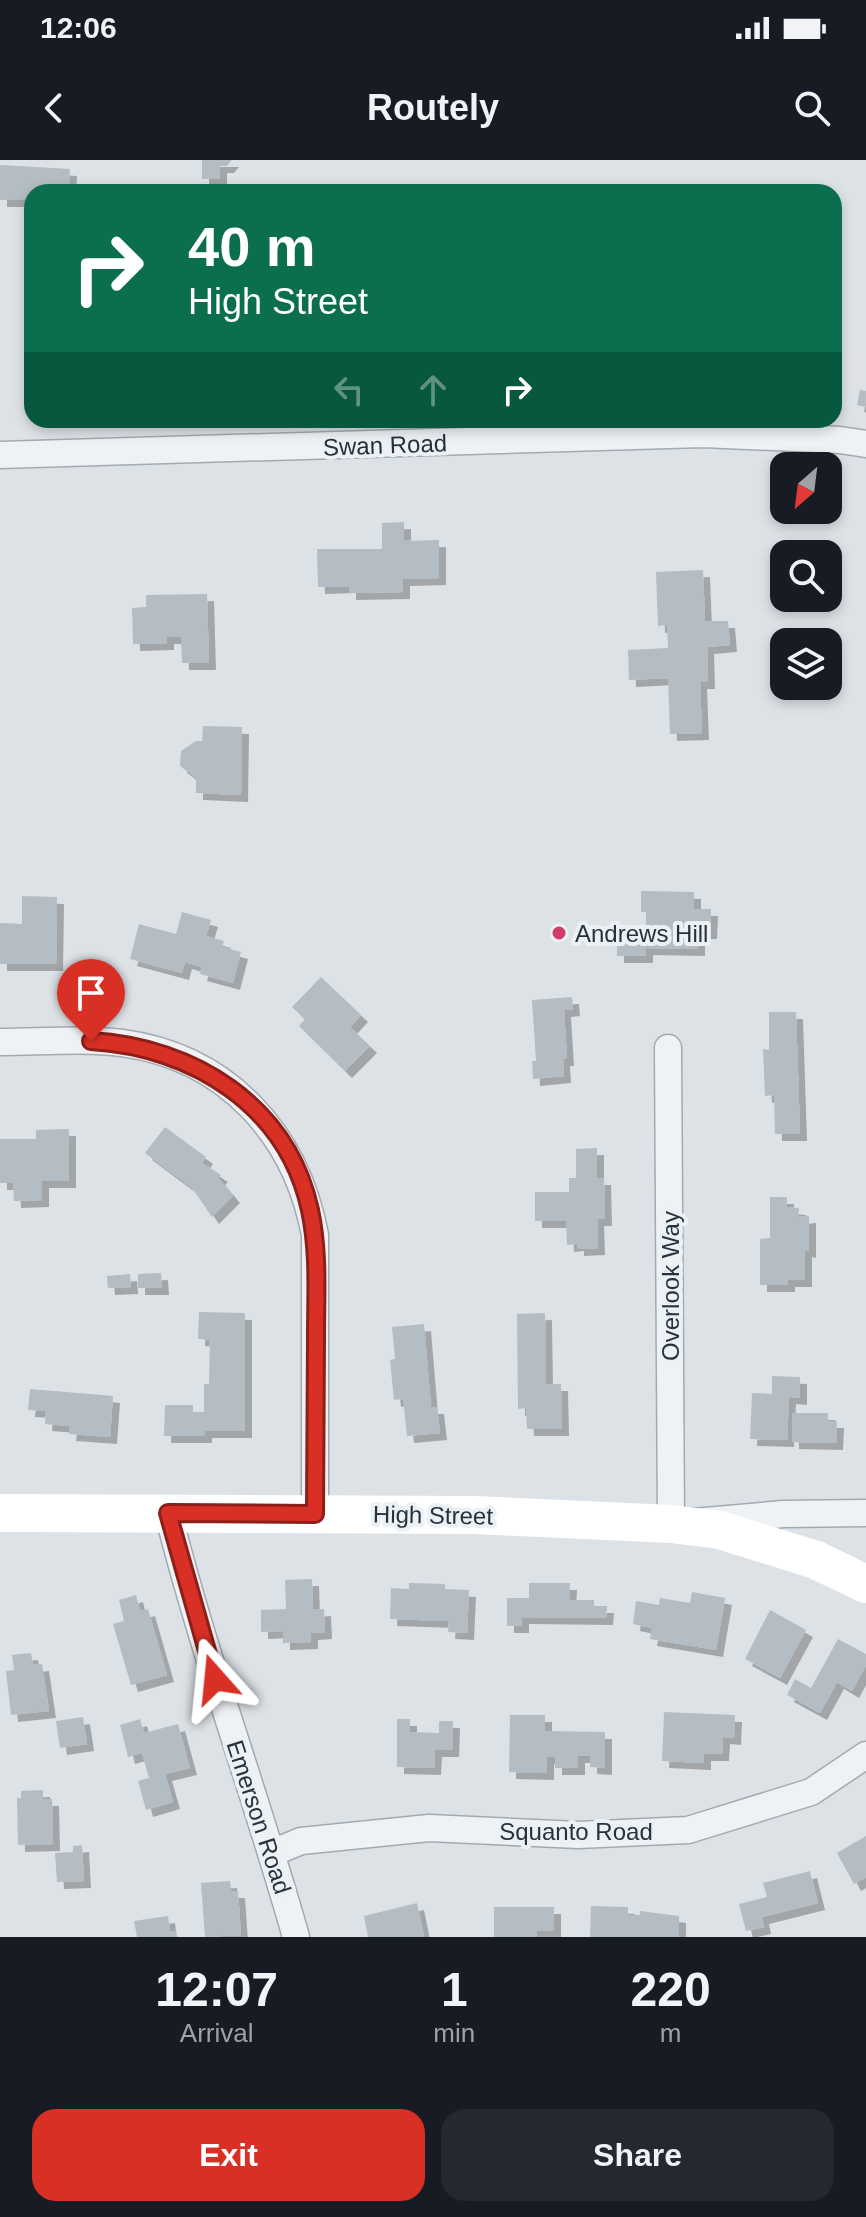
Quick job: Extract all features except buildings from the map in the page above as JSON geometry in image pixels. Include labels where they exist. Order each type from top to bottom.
[{"type":"main road","name":"High Street","points":[[0,1513],[475,1515],[671,1524]]},
{"type":"main road","points":[[671,1524],[720,1530],[816,1560],[866,1584]]},
{"type":"street","name":"Swan Road","points":[[0,455],[703,434],[840,440],[866,444]]},
{"type":"street","points":[[0,1042],[121,1043],[178,1058],[229,1087],[251,1106],[278,1140],[300,1179],[315,1235],[315,1514]]},
{"type":"street","name":"Overlook Way","points":[[668,1048],[671,1524]]},
{"type":"street","name":"Emerson Road","points":[[168,1513],[200,1633],[272,1853],[296,1937]]},
{"type":"street","name":"High Street","points":[[671,1524],[783,1514],[866,1513]]},
{"type":"street","name":"Squanto Road","points":[[272,1853],[301,1841],[429,1828],[578,1835],[688,1830],[811,1792],[866,1755]]},
{"type":"place","name":"Andrews Hill","points":[[559,933]]},
{"type":"route","points":[[91,1041],[149,1048],[178,1058],[229,1087],[251,1106],[270,1128],[300,1179],[315,1235],[315,1514],[168,1513],[215,1679]]}]
